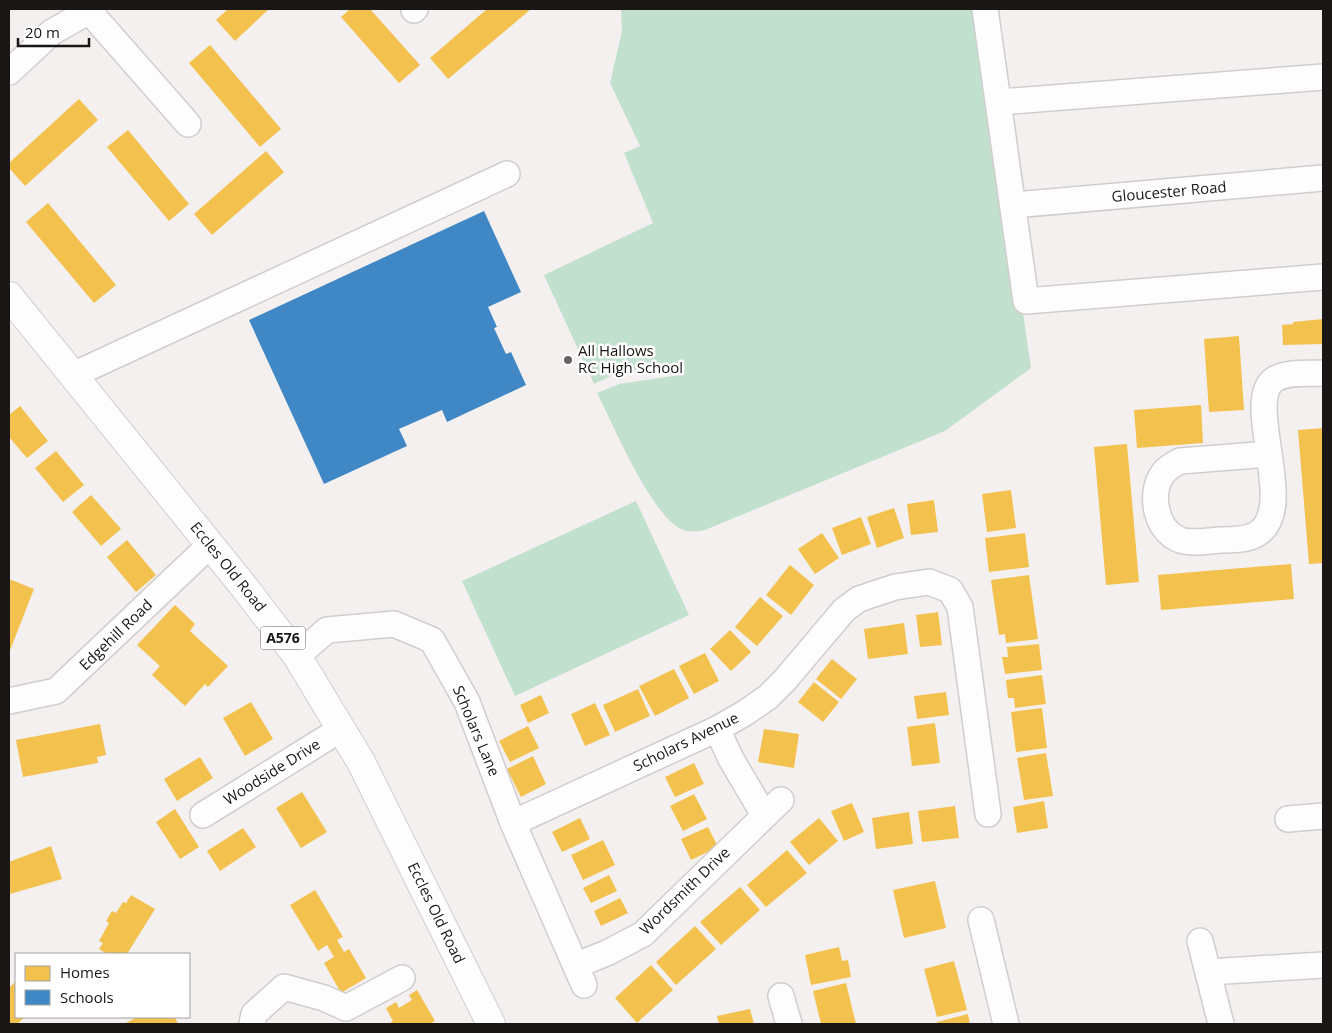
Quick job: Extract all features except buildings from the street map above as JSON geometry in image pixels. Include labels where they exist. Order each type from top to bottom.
[{"type":"main road","name":"Eccles Old Road","points":[[9,296],[297,656],[361,762],[491,1024]]},
{"type":"street","points":[[985,9],[1026,300],[1323,277]]},
{"type":"street","points":[[9,72],[52,32],[91,10],[188,124]]},
{"type":"street","points":[[999,102],[1323,77]]},
{"type":"street","points":[[72,375],[507,174]]},
{"type":"street","name":"Gloucester Road","points":[[1014,205],[1323,178]]},
{"type":"street","points":[[1270,454],[1180,462],[1170,466],[1162,474],[1157,484],[1158,516],[1164,526],[1171,535],[1190,542],[1240,539],[1255,535],[1269,519],[1272,509],[1270,454],[1263,401],[1265,391],[1273,380],[1285,375],[1323,373]]},
{"type":"street","name":"Edgehill Road","points":[[9,701],[56,691],[210,545]]},
{"type":"street","name":"Scholars Avenue","points":[[513,823],[717,729],[768,697],[785,680],[844,610],[860,599],[894,586],[929,582],[937,583],[950,590],[960,607],[988,814]]},
{"type":"street","name":"Scholars Lane","points":[[297,656],[327,630],[394,624],[432,640],[466,702],[513,823]]},
{"type":"street","name":"Woodside Drive","points":[[204,815],[341,729]]},
{"type":"street","name":"Wordsmith Drive","points":[[513,823],[581,975],[608,952],[643,934],[772,807],[731,759],[717,729]]},
{"type":"street","points":[[1288,819],[1323,816]]},
{"type":"street","points":[[981,920],[1006,1024]]},
{"type":"street","points":[[1200,941],[1221,1024]]},
{"type":"street","points":[[1208,972],[1323,964]]},
{"type":"street","points":[[252,1024],[254,1014],[284,987],[324,998],[346,1008],[402,978]]},
{"type":"street","points":[[781,996],[789,1024]]},
{"type":"green space","points":[[621,9],[979,9],[1031,368],[945,431],[705,530],[686,531],[671,522],[646,490],[597,393],[619,384],[680,375],[678,363],[613,375],[594,384],[544,275],[653,223],[624,153],[640,146],[610,83],[622,31]]},
{"type":"green space","points":[[636,501],[689,615],[515,696],[462,581]]},
{"type":"place","name":"All Hallows RC High School","points":[[568,360]]}]
